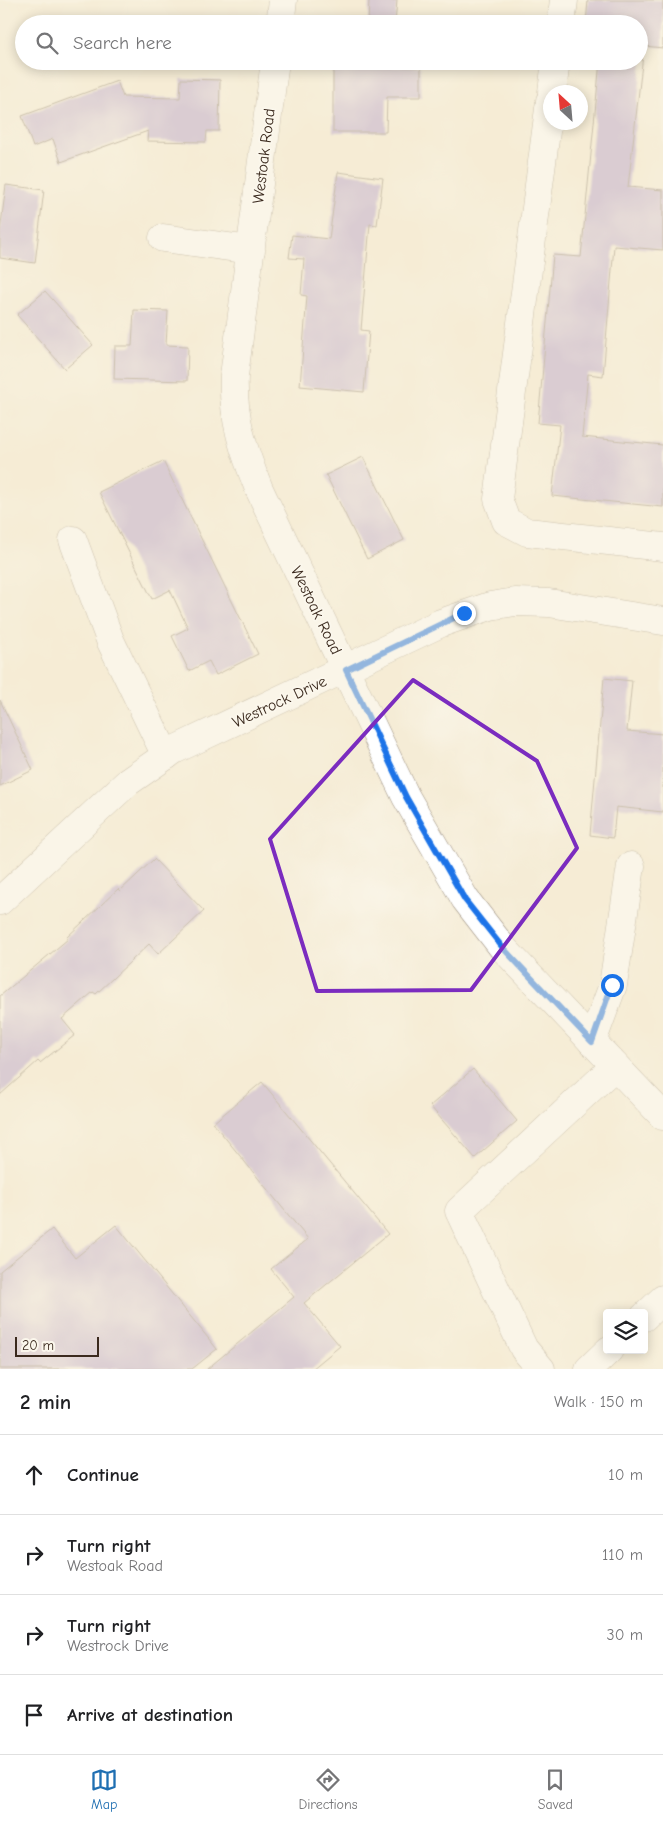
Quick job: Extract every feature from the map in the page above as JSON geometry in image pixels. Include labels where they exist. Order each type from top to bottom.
[{"type":"street","points":[[281,15],[283,0]]},
{"type":"street","points":[[562,15],[564,0]]},
{"type":"street","name":"Westoak Road","points":[[274,70],[234,376],[233,401],[237,425],[259,489],[406,797],[465,900],[503,948],[663,1116]]},
{"type":"street","points":[[553,85],[555,70]]},
{"type":"street","points":[[546,130],[498,499],[506,521],[526,532],[663,547]]},
{"type":"street","points":[[163,238],[251,250]]},
{"type":"street","points":[[73,540],[110,640],[166,756]]},
{"type":"street","name":"Westrock Drive","points":[[0,901],[128,782],[166,756],[464,613],[515,602],[549,603],[663,621]]},
{"type":"street","points":[[592,1042],[612,985],[631,866]]},
{"type":"street","points":[[541,1369],[524,1349],[459,1211],[615,1066]]},
{"type":"street","points":[[648,1313],[663,1299]]},
{"type":"street","points":[[589,1369],[605,1354]]},
{"type":"highlighted area","points":[[413,680],[537,761],[577,848],[471,990],[317,991],[270,839]]},
{"type":"building","points":[[369,0],[397,0],[396,15],[368,15]]},
{"type":"building","points":[[588,0],[663,0],[663,48],[648,46],[648,15],[587,15]]},
{"type":"building","points":[[333,70],[421,70],[421,97],[387,97],[386,132],[333,132]]},
{"type":"building","points":[[599,70],[641,70],[628,187],[663,190],[663,250],[614,246],[603,376],[588,374],[582,437],[663,445],[663,507],[552,496],[560,425],[538,423],[553,255],[581,257]]},
{"type":"building","points":[[181,79],[220,80],[219,131],[207,131],[206,142],[147,141],[148,131],[61,162],[53,139],[33,147],[22,116],[117,81],[123,97],[180,98]]},
{"type":"building","points":[[338,172],[383,178],[377,225],[370,224],[361,330],[369,331],[364,392],[300,386],[307,296],[301,295],[304,259],[289,258],[292,235],[329,239]]},
{"type":"building","points":[[6,185],[44,190],[35,263],[0,258],[0,232]]},
{"type":"building","points":[[45,291],[93,345],[65,369],[17,315]]},
{"type":"building","points":[[134,310],[168,311],[166,345],[188,346],[187,381],[114,379],[115,346],[132,346]]},
{"type":"building","points":[[363,457],[404,540],[367,559],[326,475]]},
{"type":"building","points":[[163,461],[258,654],[216,675],[209,661],[189,671],[172,636],[188,628],[170,590],[152,599],[99,492]]},
{"type":"building","points":[[604,678],[632,681],[627,731],[663,734],[663,812],[616,807],[613,838],[590,835]]},
{"type":"building","points":[[0,700],[33,770],[0,786]]},
{"type":"building","points":[[154,859],[204,911],[158,954],[149,944],[96,994],[93,992],[62,1019],[75,1035],[40,1063],[38,1061],[0,1095],[0,996],[68,939],[66,938],[118,889],[120,891]]},
{"type":"building","points":[[473,1069],[517,1121],[475,1158],[430,1106]]},
{"type":"building","points":[[262,1082],[388,1234],[304,1303],[340,1346],[312,1369],[207,1369],[294,1297],[271,1269],[308,1239],[213,1123]]},
{"type":"building","points":[[116,1225],[217,1349],[192,1369],[0,1369],[0,1271],[52,1229],[75,1258]]},
{"type":"route","points":[[464,613],[346,670],[406,797],[465,900],[503,948],[592,1042],[612,985]]}]
